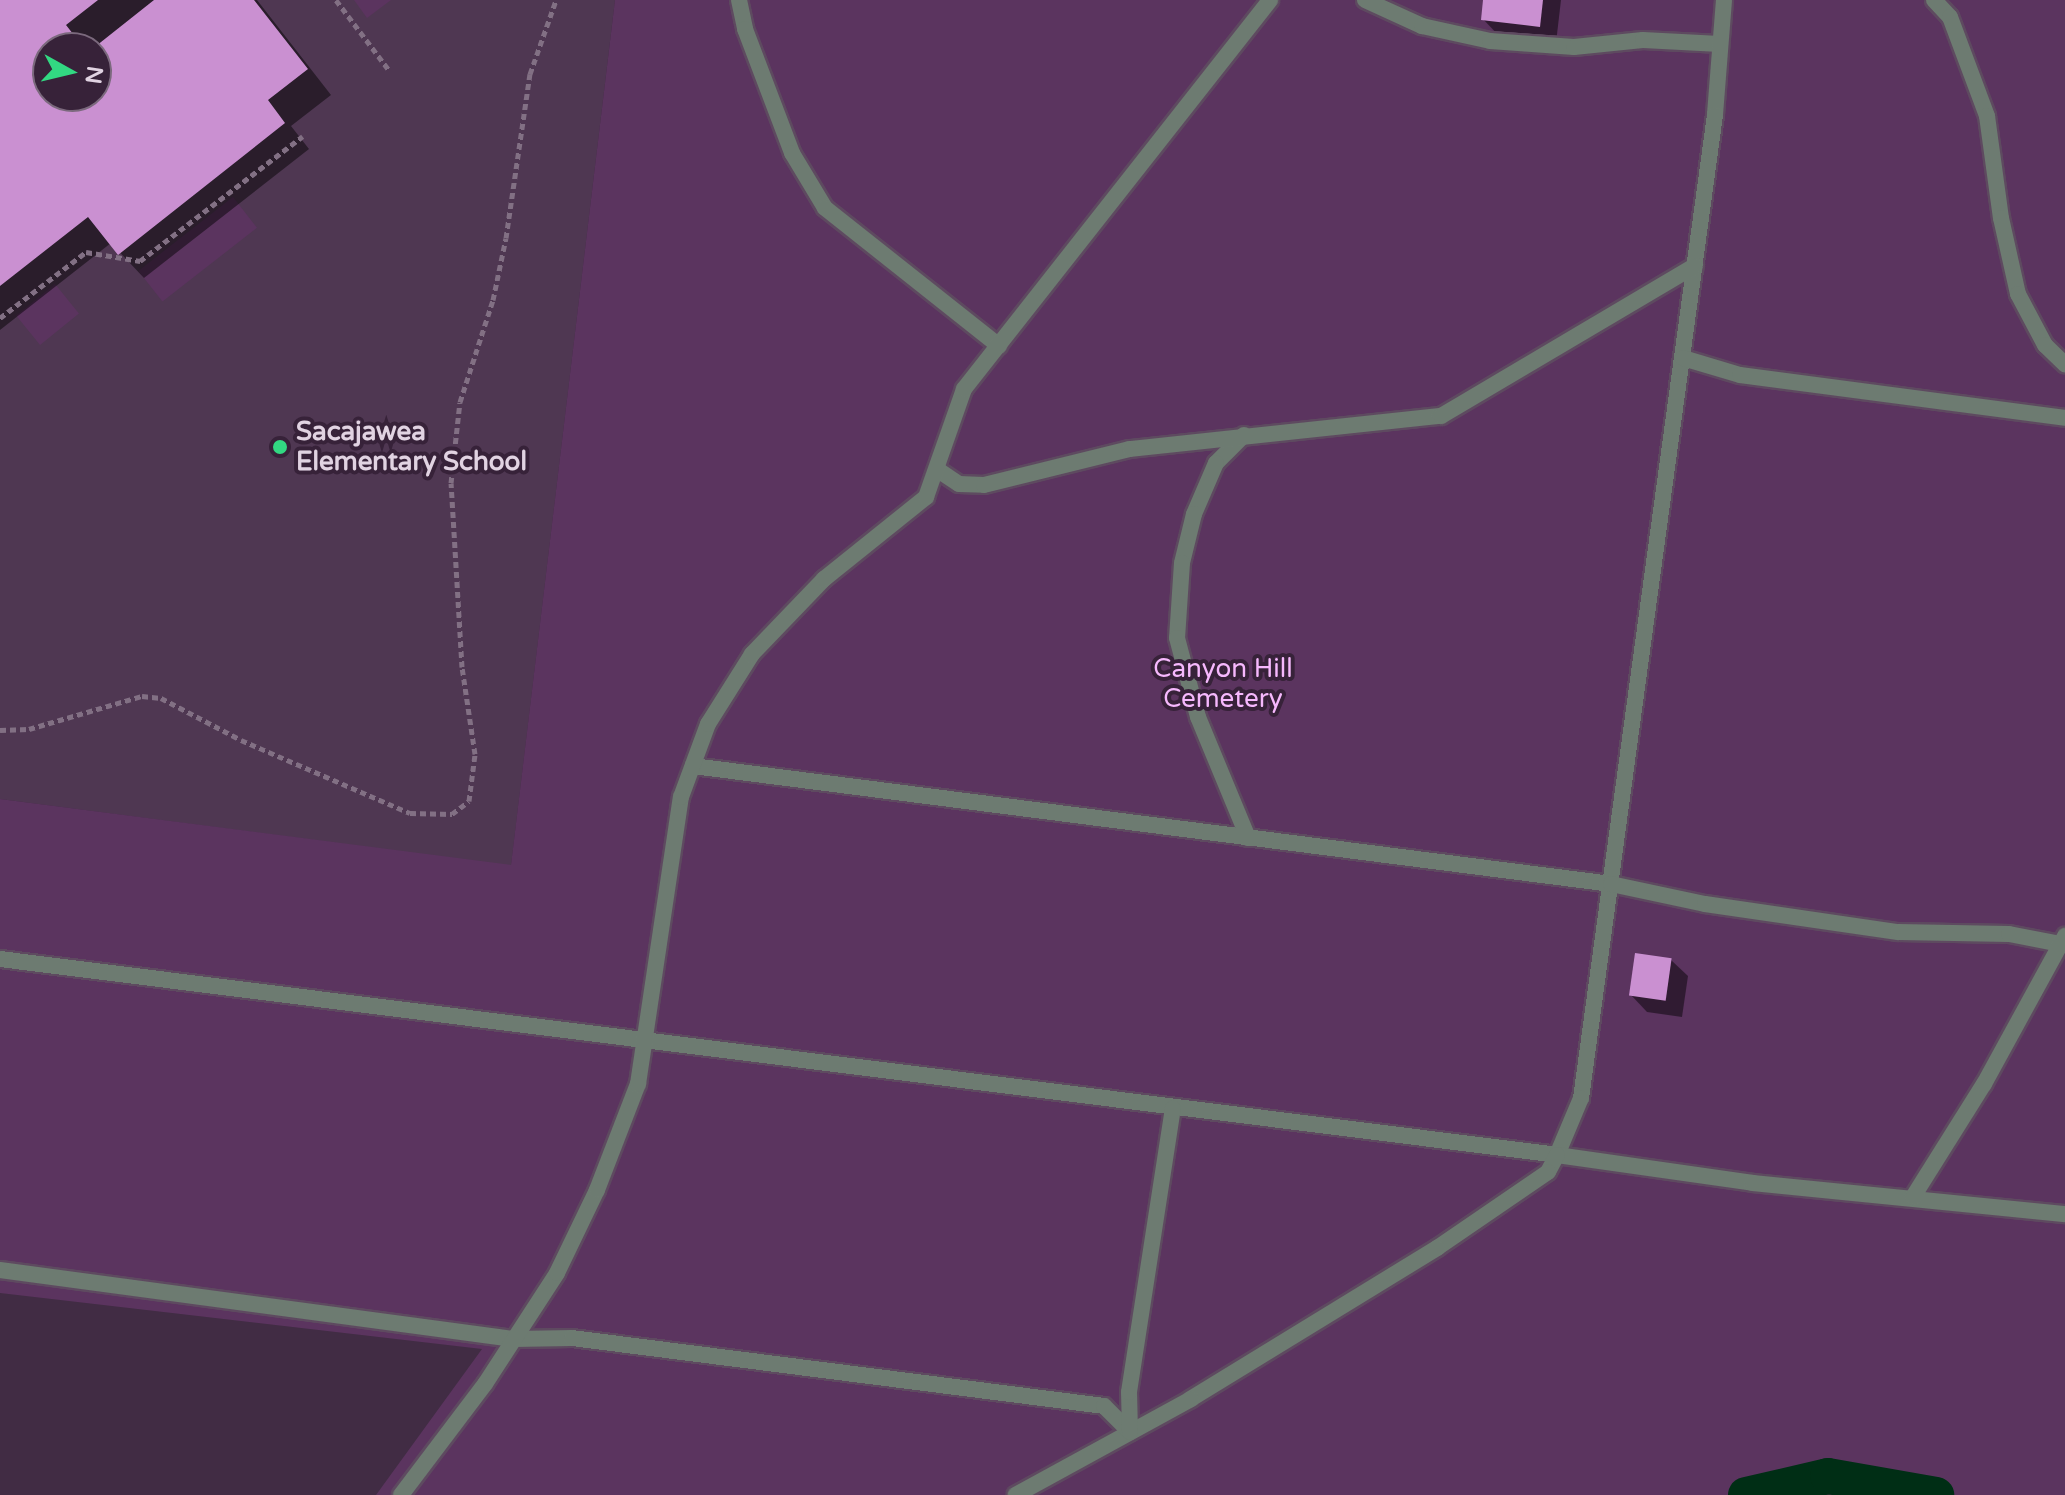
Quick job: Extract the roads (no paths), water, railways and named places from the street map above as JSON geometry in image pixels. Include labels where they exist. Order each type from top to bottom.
[{"type":"lane","points":[[739,0],[745,29],[792,153],[825,208],[999,346]]},
{"type":"lane","points":[[401,1495],[514,1339],[557,1273],[597,1190],[638,1084],[681,797],[708,724],[752,654],[824,579],[926,497],[964,389],[1270,0]]},
{"type":"lane","points":[[1365,0],[1422,26],[1490,41],[1574,47],[1643,40],[1720,44]]},
{"type":"lane","points":[[1016,1495],[1130,1432],[1437,1248],[1548,1172],[1557,1155],[1581,1098],[1695,266],[1724,0]]},
{"type":"lane","points":[[1934,0],[1950,17],[1987,116],[2001,218],[2018,294],[2045,345],[2065,364]]},
{"type":"lane","points":[[938,470],[959,484],[984,485],[1130,449],[1441,416],[1695,266]]},
{"type":"lane","points":[[1683,358],[1740,375],[2065,418]]},
{"type":"lane","points":[[1244,435],[1216,463],[1194,514],[1182,563],[1177,638],[1198,717],[1248,838]]},
{"type":"lane","points":[[693,766],[1611,884],[1705,904],[1898,932],[2009,934],[2064,942],[1984,1084],[1913,1197]]},
{"type":"lane","points":[[0,959],[1557,1155],[1753,1183],[2065,1214]]},
{"type":"lane","points":[[1130,1432],[1129,1392],[1173,1108]]},
{"type":"lane","points":[[0,1270],[514,1339],[572,1338],[1104,1406],[1130,1432]]},
{"type":"waterway","points":[[1746,1495],[1828,1476],[1936,1495]]},
{"type":"place","name":"Sacajawea Elementary School","points":[[280,447]]},
{"type":"park label","name":"Canyon Hill Cemetery","points":[[1223,684]]}]
